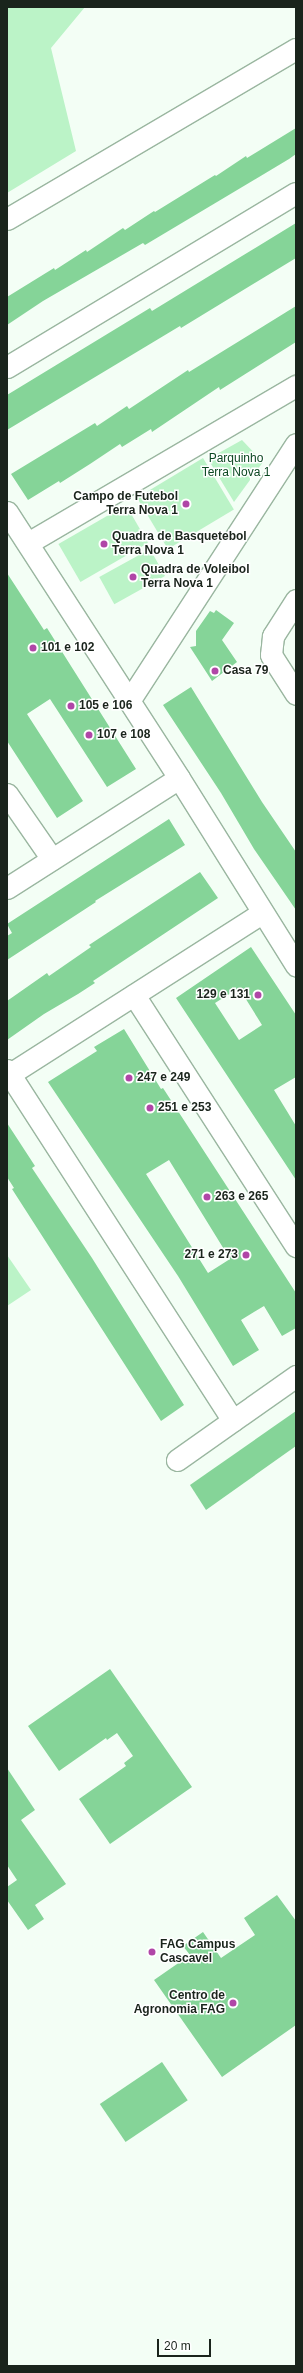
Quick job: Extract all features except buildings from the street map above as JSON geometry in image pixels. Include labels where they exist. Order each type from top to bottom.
[{"type":"street","points":[[7,219],[296,48]]},
{"type":"street","points":[[7,367],[296,193]]},
{"type":"street","points":[[28,543],[296,386]]},
{"type":"street","points":[[129,701],[296,444]]},
{"type":"street","points":[[7,512],[179,778],[262,913],[296,965]]},
{"type":"street","points":[[296,600],[273,636],[271,655],[296,694]]},
{"type":"street","points":[[7,888],[179,778]]},
{"type":"street","points":[[7,794],[52,859]]},
{"type":"street","points":[[233,1421],[8,1072],[134,995],[262,913]]},
{"type":"street","points":[[134,995],[296,1246]]},
{"type":"street","points":[[177,1460],[296,1376]]},
{"type":"green space","points":[[7,7],[85,7],[51,48],[76,151],[7,193]]},
{"type":"green space","name":"Parquinho Terra Nova 1","points":[[242,440],[263,462],[234,502],[208,459]]},
{"type":"green space","name":"Campo de Futebol Terra Nova 1","points":[[203,458],[234,509],[168,549],[137,498]]},
{"type":"green space","name":"Quadra de Basquetebol Terra Nova 1","points":[[126,505],[148,543],[80,582],[58,544]]},
{"type":"green space","name":"Quadra de Voleibol Terra Nova 1","points":[[150,549],[165,576],[114,604],[99,577]]},
{"type":"green space","points":[[7,1255],[31,1290],[7,1306]]},
{"type":"place","name":"Campo de Futebol Terra Nova 1","points":[[186,504]]},
{"type":"place","name":"Quadra de Basquetebol Terra Nova 1","points":[[104,544]]},
{"type":"place","name":"Quadra de Voleibol Terra Nova 1","points":[[133,577]]},
{"type":"place","name":"101 e 102","points":[[33,648]]},
{"type":"place","name":"Casa 79","points":[[215,671]]},
{"type":"place","name":"105 e 106","points":[[71,706]]},
{"type":"place","name":"107 e 108","points":[[89,735]]},
{"type":"place","name":"129 e 131","points":[[258,995]]},
{"type":"place","name":"247 e 249","points":[[129,1078]]},
{"type":"place","name":"251 e 253","points":[[150,1108]]},
{"type":"place","name":"263 e 265","points":[[207,1197]]},
{"type":"place","name":"271 e 273","points":[[246,1255]]},
{"type":"place","name":"FAG Campus Cascavel","points":[[152,1952]]},
{"type":"place","name":"Centro de Agronomia FAG","points":[[233,2003]]}]
